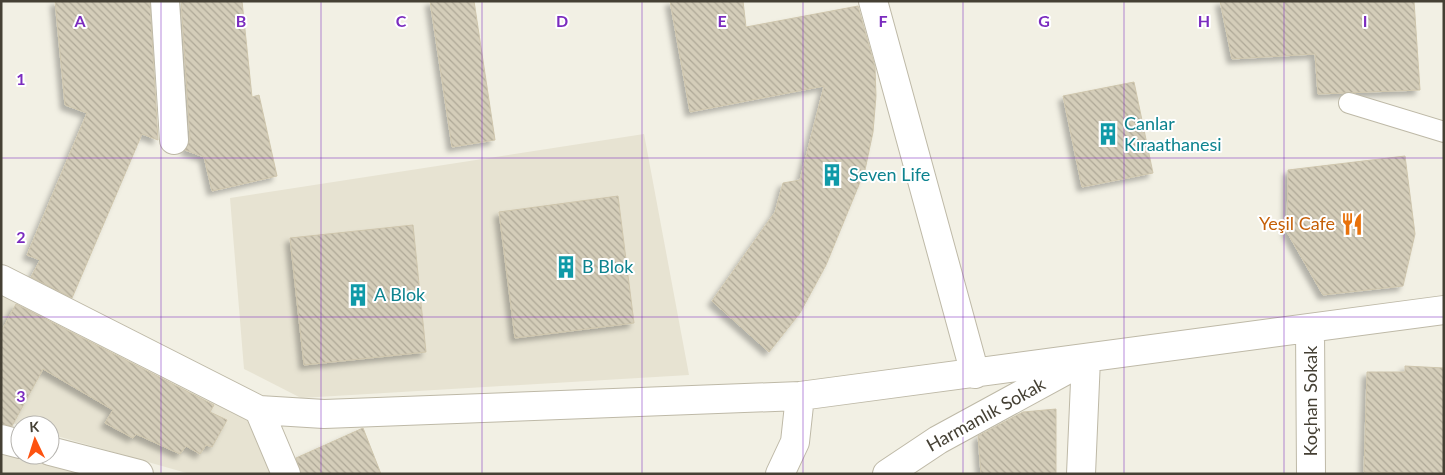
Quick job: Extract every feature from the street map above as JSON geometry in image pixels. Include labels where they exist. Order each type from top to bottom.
[{"type":"street","points":[[165,1],[174,140]]},
{"type":"street","points":[[873,1],[975,374]]},
{"type":"street","points":[[1,279],[259,410],[324,414],[800,396],[1444,310]]},
{"type":"street","name":"Koçhan Sokak","points":[[1310,328],[1312,474]]},
{"type":"street","points":[[1081,474],[1086,359]]},
{"type":"street","name":"Harmanlık Sokak","points":[[887,474],[938,440],[1086,359]]},
{"type":"street","points":[[780,474],[795,442],[800,396]]},
{"type":"street","points":[[259,410],[286,474]]},
{"type":"street","points":[[60,454],[139,474]]},
{"type":"lane","points":[[1349,103],[1444,132]]},
{"type":"shaded area","points":[[644,134],[689,375],[301,398],[244,369],[230,198]]},
{"type":"shaded area","points":[[1,285],[231,391],[258,432],[278,474],[190,474],[60,437],[60,415],[10,415],[10,422],[1,420]]},
{"type":"shaded area","points":[[1,452],[10,454],[10,465],[51,465],[86,474],[1,474]]},
{"type":"building","points":[[55,1],[150,1],[158,140],[142,134],[72,298],[31,277],[40,260],[27,255],[87,113],[65,105]]},
{"type":"building","points":[[181,1],[242,1],[252,97],[259,95],[277,176],[212,191],[204,157],[185,150],[190,139]]},
{"type":"building","points":[[430,1],[474,1],[495,140],[452,147]]},
{"type":"building","name":"Seven Life","points":[[670,1],[743,1],[746,27],[858,6],[875,67],[876,96],[873,132],[865,170],[826,265],[800,313],[769,352],[712,301],[775,212],[783,183],[800,180],[824,86],[690,112]]},
{"type":"building","points":[[1220,1],[1414,1],[1420,90],[1318,94],[1315,54],[1232,59]]},
{"type":"building","name":"Canlar Kıraathanesi","points":[[1134,82],[1153,173],[1082,187],[1063,96]]},
{"type":"building","points":[[1405,156],[1415,234],[1403,286],[1323,295],[1287,232],[1288,170]]},
{"type":"building","name":"B Blok","points":[[618,196],[634,323],[515,338],[499,212]]},
{"type":"building","name":"A Blok","points":[[413,225],[426,352],[304,365],[290,238]]},
{"type":"building","points":[[16,304],[214,405],[210,412],[227,420],[212,447],[206,445],[200,454],[186,446],[180,454],[136,434],[133,438],[105,423],[113,410],[43,369],[18,415],[10,415],[10,426],[1,424],[1,332]]},
{"type":"building","points":[[1405,366],[1444,368],[1444,474],[1364,472],[1367,372],[1405,372]]},
{"type":"building","points":[[1056,409],[1056,474],[981,474],[978,436],[1023,412]]},
{"type":"building","points":[[363,428],[381,474],[301,474],[296,458]]},
{"type":"place","name":"Canlar Kıraathanesi","points":[[1108,134]]},
{"type":"place","name":"Seven Life","points":[[832,175]]},
{"type":"place","name":"Yeşil Cafe","points":[[1352,224]]},
{"type":"place","name":"B Blok","points":[[566,267]]},
{"type":"place","name":"A Blok","points":[[358,295]]}]
